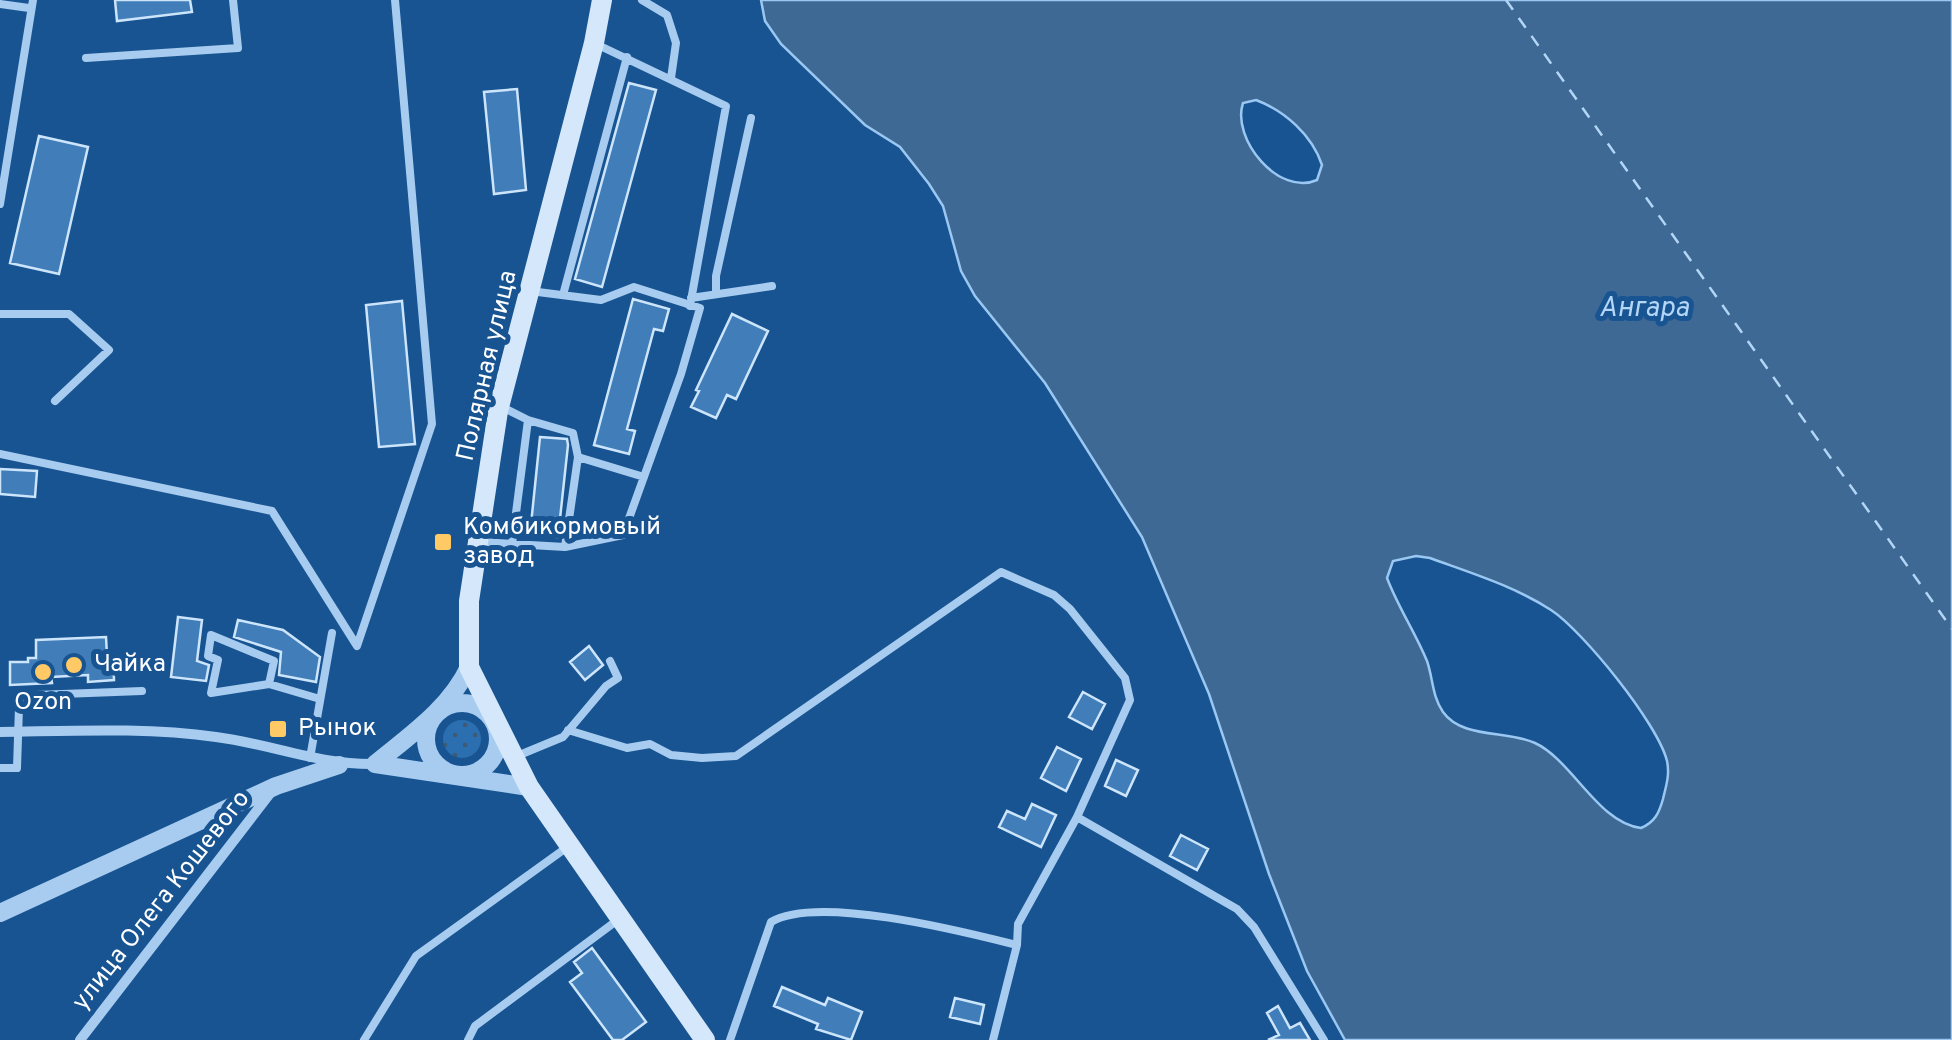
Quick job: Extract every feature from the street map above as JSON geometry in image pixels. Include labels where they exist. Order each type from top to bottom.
[{"type":"main road","name":"Полярная улица","points":[[602,0],[500,406],[469,601],[469,667],[529,786],[706,1040]]},
{"type":"street","points":[[376,764],[436,713],[459,688],[469,667]]},
{"type":"street","points":[[457,703],[469,703],[489,714],[497,728],[498,747],[486,767],[476,773],[454,775],[443,771],[428,754],[426,733],[436,713],[457,703]]},
{"type":"street","points":[[0,732],[101,731],[216,737],[339,764],[376,764],[529,786]]},
{"type":"street","points":[[0,912],[276,786],[339,764]]},
{"type":"street","name":"улица Олега Кошевого","points":[[80,1040],[276,786]]},
{"type":"lane","points":[[86,58],[238,48],[233,0]]},
{"type":"lane","points":[[0,454],[272,511],[357,646],[432,424],[396,0]]},
{"type":"lane","points":[[642,0],[666,14],[676,44],[671,78]]},
{"type":"lane","points":[[0,4],[31,4],[0,204]]},
{"type":"lane","points":[[594,44],[726,106],[690,302]]},
{"type":"lane","points":[[563,296],[627,57]]},
{"type":"lane","points":[[716,292],[716,276],[751,118]]},
{"type":"lane","points":[[690,302],[716,292],[772,286]]},
{"type":"lane","points":[[478,542],[565,546],[622,535],[681,374],[700,308],[634,288],[601,300],[530,291]]},
{"type":"lane","points":[[0,314],[69,314],[110,350],[55,401]]},
{"type":"lane","points":[[500,406],[528,420],[573,433],[578,457],[565,546]]},
{"type":"lane","points":[[512,544],[528,420]]},
{"type":"lane","points":[[578,457],[644,477]]},
{"type":"lane","points":[[568,730],[627,748],[650,744],[671,755],[736,756],[1001,572],[1054,594],[1070,608],[1126,678],[1130,700],[1077,817],[1018,924],[1017,945],[992,1040]]},
{"type":"lane","points":[[310,758],[332,634]]},
{"type":"lane","points":[[270,684],[274,661],[210,635],[208,656],[218,660],[211,694],[270,684],[320,698]]},
{"type":"lane","points":[[513,758],[563,736],[606,686],[618,678],[610,660]]},
{"type":"lane","points":[[0,768],[18,768],[19,707],[36,695],[142,690]]},
{"type":"lane","points":[[1077,817],[1237,910],[1254,927],[1324,1040]]},
{"type":"lane","points":[[364,1040],[416,956],[569,845]]},
{"type":"lane","points":[[730,1040],[772,922],[783,915],[849,913],[932,924],[1017,945]]},
{"type":"lane","points":[[468,1040],[475,1026],[620,918]]},
{"type":"shaded area","points":[[462,720],[475,726],[481,739],[475,752],[462,758],[449,752],[443,739],[449,726]]},
{"type":"water","name":"Ангара","points":[[761,0],[1952,0],[1952,1040],[1345,1040],[1307,971],[1269,874],[1209,694],[1142,537],[1045,383],[975,296],[961,271],[943,206],[929,184],[900,147],[865,125],[781,44],[765,21]],"holes":[[[1256,100],[1287,117],[1304,134],[1322,165],[1317,180],[1288,180],[1274,173],[1251,148],[1241,117],[1243,103]],[[1416,556],[1477,575],[1537,601],[1565,621],[1599,657],[1635,702],[1667,761],[1663,799],[1650,823],[1641,828],[1611,815],[1561,763],[1535,743],[1461,726],[1443,712],[1427,661],[1387,578],[1393,561]]]},
{"type":"building","points":[[115,0],[190,0],[192,12],[117,21]]},
{"type":"building","points":[[629,83],[656,90],[602,287],[575,279]]},
{"type":"building","points":[[517,89],[526,190],[494,194],[484,92]]},
{"type":"building","points":[[39,136],[88,147],[59,274],[10,263]]},
{"type":"building","points":[[633,299],[669,309],[663,331],[654,329],[627,429],[635,431],[629,454],[594,445]]},
{"type":"building","points":[[402,301],[415,444],[379,447],[366,305]]},
{"type":"building","points":[[732,314],[768,331],[736,399],[727,395],[716,418],[691,407]]},
{"type":"building","points":[[540,437],[567,439],[558,537],[530,534]]},
{"type":"building","points":[[0,469],[37,471],[35,497],[0,494]]},
{"type":"building","points":[[178,617],[202,620],[197,661],[209,665],[206,681],[171,677]]},
{"type":"building","points":[[238,620],[283,630],[320,657],[316,682],[279,675],[281,652],[234,637]]},
{"type":"building","points":[[106,637],[107,655],[113,655],[114,680],[88,682],[88,675],[51,677],[52,683],[10,685],[10,662],[36,658],[36,640]]},
{"type":"building","points":[[589,646],[603,665],[585,680],[570,662]]},
{"type":"building","points":[[1083,692],[1105,704],[1092,729],[1069,717]]},
{"type":"building","points":[[1057,747],[1081,759],[1066,791],[1041,778]]},
{"type":"building","points":[[1116,760],[1138,770],[1126,796],[1105,786]]},
{"type":"building","points":[[1032,804],[1056,815],[1041,847],[999,827],[1007,811],[1025,819]]},
{"type":"building","points":[[1181,835],[1208,849],[1197,870],[1170,856]]},
{"type":"building","points":[[592,948],[646,1022],[622,1040],[613,1040],[570,982],[582,973],[574,962]]},
{"type":"building","points":[[782,987],[825,1005],[828,998],[862,1012],[851,1040],[816,1029],[818,1024],[774,1006]]},
{"type":"building","points":[[955,998],[984,1005],[980,1024],[950,1017]]},
{"type":"building","points":[[1278,1006],[1290,1028],[1300,1023],[1310,1040],[1268,1040],[1279,1035],[1267,1013]]},
{"type":"ferry route","points":[[1506,0],[1952,629]]},
{"type":"place","name":"Комбикормовый завод","points":[[443,542]]},
{"type":"place","name":"Чайка","points":[[74,665]]},
{"type":"place","name":"Ozon","points":[[43,672]]},
{"type":"place","name":"Рынок","points":[[278,729]]}]
